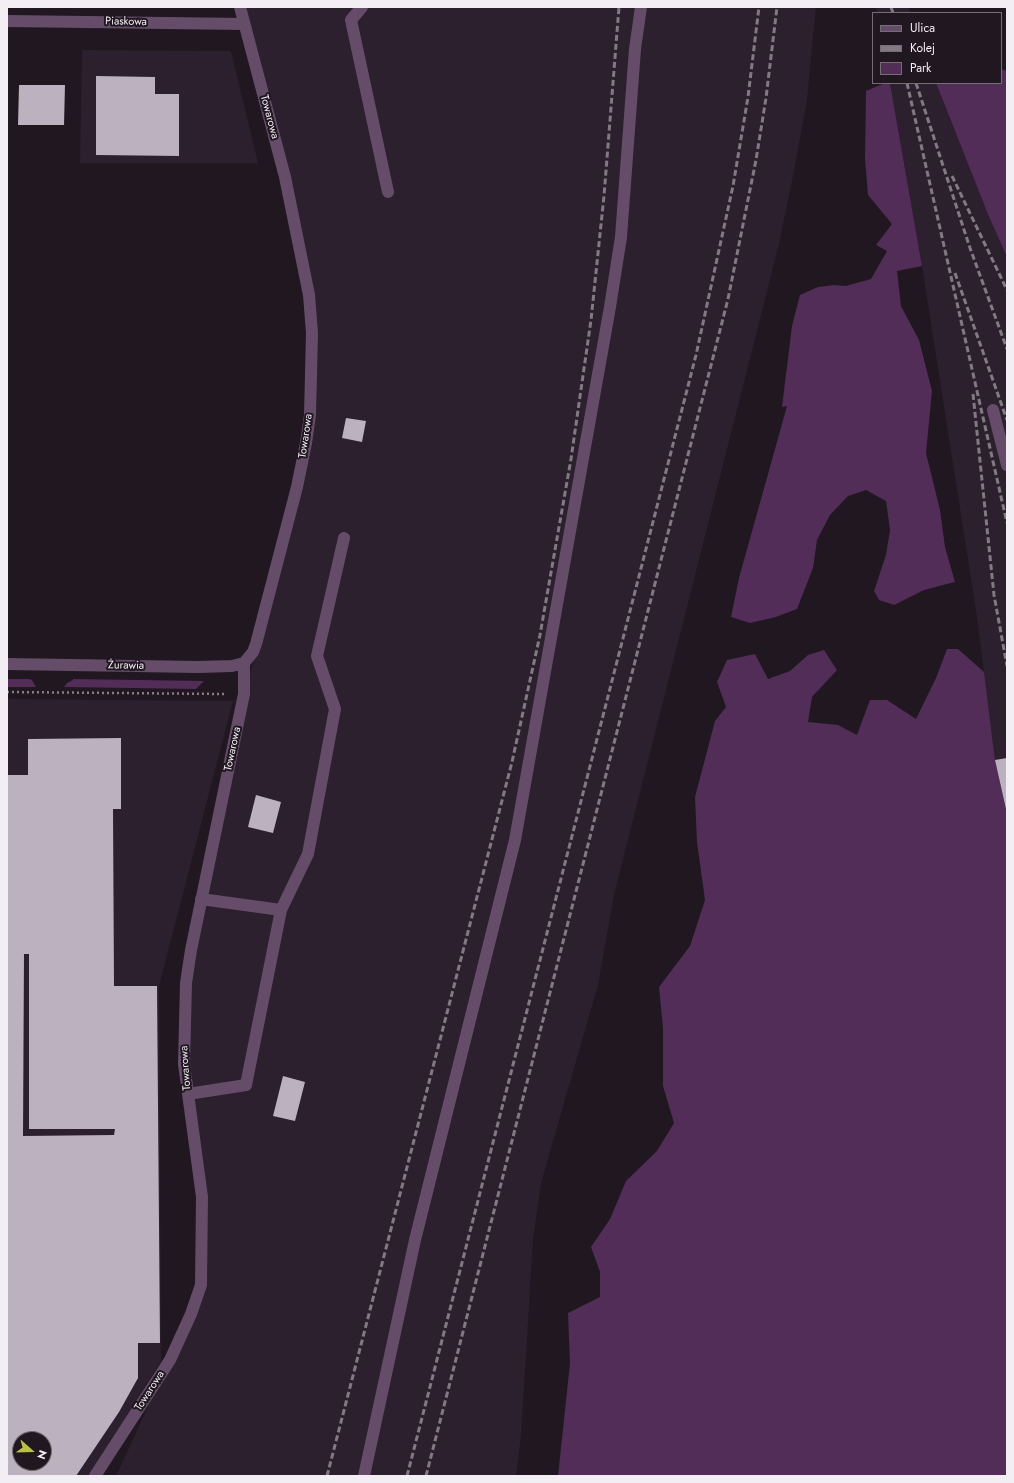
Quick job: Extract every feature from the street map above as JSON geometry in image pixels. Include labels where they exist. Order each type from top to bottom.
[{"type":"street","name":"Towarowa","points":[[95,1476],[170,1360],[192,1314],[201,1285],[202,1197],[188,1094],[184,1050],[186,983],[201,899],[244,694],[244,663],[253,652],[256,644],[297,487],[305,451],[310,415],[312,333],[309,295],[285,177],[240,7]]},
{"type":"street","points":[[362,7],[351,20],[388,192]]},
{"type":"street","points":[[364,1476],[415,1240],[515,840],[621,237],[635,49],[641,7]]},
{"type":"street","name":"Piaskowa","points":[[7,21],[244,24]]},
{"type":"street","points":[[993,410],[1007,465]]},
{"type":"street","points":[[188,1094],[246,1085],[281,910],[308,854],[335,710],[317,656],[344,538]]},
{"type":"street","name":"Żurawia","points":[[7,664],[198,667],[232,666],[244,663]]},
{"type":"street","points":[[201,899],[281,910]]},
{"type":"path","points":[[7,692],[244,694]]},
{"type":"shaded area","points":[[243,7],[816,7],[807,100],[779,244],[614,895],[598,985],[541,1183],[533,1240],[521,1436],[516,1476],[116,1476],[204,1285],[186,1064],[192,950],[251,670],[300,487],[315,333]]},
{"type":"shaded area","points":[[876,7],[909,7],[911,12],[877,12]]},
{"type":"shaded area","points":[[82,50],[231,51],[258,163],[80,163]]},
{"type":"shaded area","points":[[890,84],[936,84],[989,217],[1007,257],[1007,812],[995,760],[977,617],[922,266]]},
{"type":"shaded area","points":[[7,699],[233,701],[159,986],[161,1361],[89,1476],[7,1476]]},
{"type":"green space","points":[[1002,69],[1007,71],[1007,257],[989,217],[936,84],[1002,84]]},
{"type":"green space","points":[[883,84],[890,84],[922,266],[897,271],[901,306],[919,340],[932,391],[926,453],[940,510],[945,547],[955,582],[924,590],[894,605],[879,600],[874,591],[886,555],[890,530],[886,501],[866,490],[848,496],[830,515],[817,540],[813,568],[797,609],[776,617],[750,623],[731,617],[739,578],[787,406],[782,407],[792,326],[800,295],[818,287],[834,285],[846,286],[871,279],[887,251],[876,245],[892,224],[868,195],[865,159],[866,91]]},
{"type":"green space","points":[[947,649],[958,649],[984,672],[995,760],[1007,812],[1007,1476],[558,1476],[570,1363],[568,1313],[600,1297],[600,1272],[591,1247],[610,1219],[626,1181],[657,1151],[674,1123],[663,1086],[663,1028],[659,987],[690,946],[705,900],[697,842],[695,797],[715,721],[726,707],[717,682],[727,660],[755,654],[768,679],[790,671],[808,655],[824,650],[837,670],[812,697],[808,722],[838,725],[857,735],[870,700],[887,700],[916,719],[936,678]]},
{"type":"green space","points":[[7,679],[29,679],[32,680],[36,687],[7,687]]},
{"type":"green space","points":[[73,680],[204,681],[196,689],[64,687],[67,683]]},
{"type":"building","points":[[96,76],[155,77],[155,94],[179,94],[179,156],[96,155]]},
{"type":"building","points":[[19,85],[65,85],[64,125],[18,125]]},
{"type":"building","points":[[346,418],[366,421],[362,442],[342,438]]},
{"type":"building","points":[[121,738],[121,809],[113,809],[114,986],[157,986],[160,1343],[138,1343],[138,1378],[119,1412],[76,1476],[7,1476],[7,775],[28,775],[28,739]],"holes":[[[24,954],[29,954],[29,1129],[115,1129],[114,1135],[23,1136]]]},
{"type":"building","points":[[1007,758],[1007,809],[1006,809],[995,760]]},
{"type":"building","points":[[256,795],[281,802],[273,833],[248,827]]},
{"type":"building","points":[[283,1076],[305,1082],[295,1121],[273,1116]]},
{"type":"railway","points":[[327,1476],[512,762],[540,635],[571,459],[591,320],[604,196],[619,7]]},
{"type":"railway","points":[[407,1476],[696,355],[733,186],[748,97],[759,7]]},
{"type":"railway","points":[[426,1476],[728,299],[756,160],[766,98],[777,7]]},
{"type":"railway","points":[[891,7],[893,12]]},
{"type":"railway","points":[[907,84],[1007,523]]},
{"type":"railway","points":[[916,84],[970,248],[1007,349]]},
{"type":"railway","points":[[952,176],[1007,290]]},
{"type":"railway","points":[[955,273],[1007,420]]},
{"type":"railway","points":[[973,394],[994,595],[1007,666]]}]
